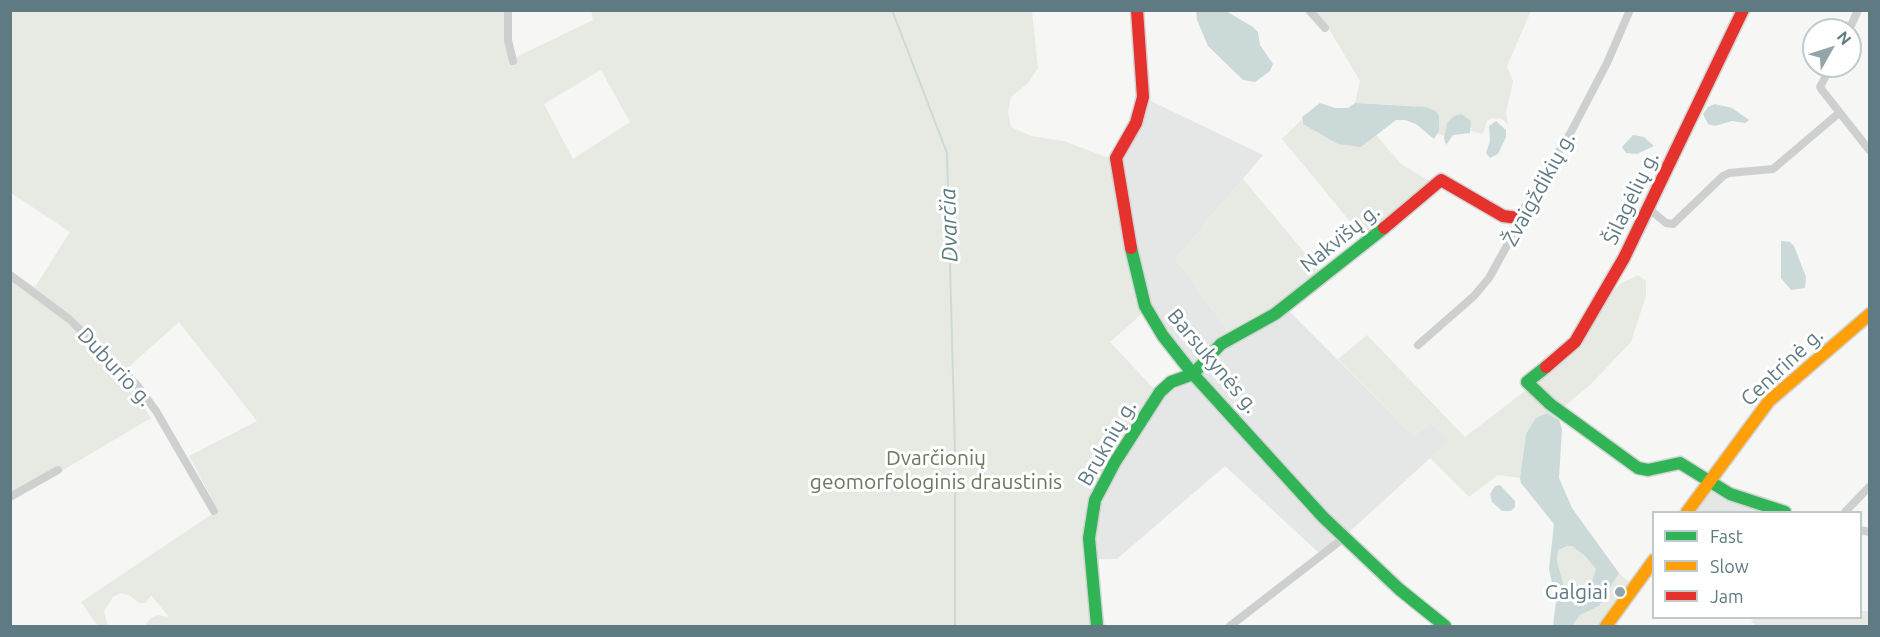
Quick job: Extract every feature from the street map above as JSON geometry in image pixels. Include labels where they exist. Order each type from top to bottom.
[{"type":"street","points":[[508,10],[508,40],[513,61]]},
{"type":"street","name":"Barsukynės g.","points":[[1137,10],[1143,96],[1136,123],[1116,158],[1132,256],[1145,306],[1163,336],[1193,374],[1323,517],[1399,589],[1445,627]]},
{"type":"street","points":[[1309,10],[1325,28]]},
{"type":"street","name":"Žvaigždikių g.","points":[[1418,345],[1482,288],[1514,233],[1518,218],[1571,132],[1607,63],[1630,10]]},
{"type":"street","name":"Šilagėlių g.","points":[[1709,482],[1680,463],[1648,470],[1638,468],[1550,404],[1527,382],[1560,357],[1575,342],[1624,258],[1743,10]]},
{"type":"street","points":[[1825,78],[1821,87],[1869,151]]},
{"type":"street","points":[[1648,208],[1666,223],[1674,224],[1723,176],[1729,173],[1773,169],[1839,113]]},
{"type":"street","name":"Nakvišų g.","points":[[1193,374],[1221,344],[1275,314],[1350,258],[1441,180],[1503,216],[1518,218]]},
{"type":"street","name":"Duburio g.","points":[[10,274],[69,318],[136,384],[183,456],[214,511]]},
{"type":"street","name":"Centrinė g.","points":[[1688,511],[1769,401],[1869,314]]},
{"type":"street","name":"Bruknių g.","points":[[1097,627],[1089,538],[1095,500],[1115,462],[1160,392],[1171,382],[1193,374]]},
{"type":"street","points":[[10,497],[58,470]]},
{"type":"street","points":[[1709,482],[1741,499],[1779,511]]},
{"type":"street","points":[[1847,511],[1869,486]]},
{"type":"street","points":[[1230,627],[1345,537]]},
{"type":"street","points":[[1605,627],[1652,561]]},
{"type":"shaded area","points":[[1196,11],[1226,11],[1253,27],[1258,32],[1260,45],[1273,64],[1270,71],[1255,82],[1243,80],[1208,46],[1197,20]]},
{"type":"shaded area","points":[[1147,99],[1263,155],[1176,259],[1229,332],[1280,302],[1414,436],[1430,422],[1449,441],[1346,535],[1169,338],[1145,293],[1131,240],[1121,164],[1124,150]]},
{"type":"shaded area","points":[[1320,103],[1335,108],[1348,108],[1355,103],[1426,107],[1436,111],[1439,116],[1439,131],[1434,139],[1416,124],[1396,120],[1361,147],[1338,144],[1303,124],[1302,117]]},
{"type":"shaded area","points":[[1715,104],[1732,108],[1749,120],[1745,123],[1732,121],[1715,126],[1708,124],[1703,114],[1708,107]]},
{"type":"shaded area","points":[[1461,114],[1471,121],[1470,133],[1453,135],[1446,145],[1444,139],[1447,123],[1454,116]]},
{"type":"shaded area","points":[[1496,121],[1506,130],[1506,137],[1498,154],[1490,158],[1486,153],[1490,141],[1489,126]]},
{"type":"shaded area","points":[[1633,135],[1644,137],[1654,146],[1637,154],[1626,153],[1622,147]]},
{"type":"shaded area","points":[[1781,241],[1790,242],[1794,246],[1806,277],[1805,288],[1791,290],[1781,278]]},
{"type":"shaded area","points":[[1186,382],[1196,383],[1339,539],[1319,553],[1225,466],[1117,559],[1087,559],[1089,483],[1093,474],[1103,466],[1143,410],[1167,389]]},
{"type":"shaded area","points":[[1547,413],[1559,420],[1562,429],[1559,478],[1572,508],[1619,573],[1599,606],[1580,615],[1572,626],[1553,626],[1556,601],[1549,569],[1554,524],[1521,483],[1520,478],[1526,434],[1536,418]],"holes":[[[1572,546],[1596,569],[1592,581],[1583,593],[1568,602],[1557,561],[1558,550]]]},
{"type":"shaded area","points":[[1500,485],[1515,501],[1515,507],[1511,511],[1502,511],[1492,502],[1490,494],[1495,486]]},
{"type":"shaded area","points":[[1712,489],[1762,510],[1761,511],[1696,511]]},
{"type":"green space","name":"Dvarčionių geomorfologinis draustinis","points":[[10,11],[506,11],[510,60],[593,20],[591,11],[1032,11],[1038,68],[1028,83],[1011,97],[1008,112],[1011,127],[1031,136],[1064,141],[1111,159],[1144,312],[1110,342],[1157,392],[1103,466],[1093,474],[1089,483],[1091,626],[144,626],[151,618],[158,615],[169,617],[151,595],[146,603],[139,603],[129,595],[121,593],[113,597],[104,611],[108,626],[98,626],[81,602],[218,510],[189,456],[257,421],[179,322],[121,374],[151,418],[11,501],[11,272],[35,287],[70,232],[11,193]],"holes":[[[601,70],[630,122],[573,159],[544,104]]]},
{"type":"green space","points":[[1313,11],[1531,11],[1507,66],[1513,81],[1506,113],[1508,125],[1502,119],[1492,118],[1487,121],[1483,134],[1471,131],[1472,128],[1445,136],[1438,134],[1439,116],[1415,106],[1355,103],[1360,81],[1329,29]]},
{"type":"green space","points":[[1301,120],[1303,124],[1366,144],[1376,135],[1401,164],[1431,182],[1362,236],[1282,139]]},
{"type":"green space","points":[[1243,179],[1320,271],[1280,302],[1229,332],[1176,259]]},
{"type":"green space","points":[[1638,275],[1646,281],[1646,296],[1631,342],[1591,384],[1566,405],[1559,420],[1555,415],[1526,434],[1520,478],[1498,475],[1469,497],[1430,458],[1448,441],[1430,422],[1414,436],[1338,359],[1367,335],[1465,437],[1574,353],[1606,298],[1620,284]]},
{"type":"green space","points":[[1572,546],[1585,556],[1596,569],[1592,581],[1583,593],[1568,603],[1557,561],[1558,550]]},
{"type":"green space","points":[[1619,573],[1629,582],[1600,626],[1572,626],[1580,615],[1599,606]]},
{"type":"green space","points":[[1862,611],[1869,611],[1869,626],[1757,626],[1751,622],[1753,619],[1862,619]]},
{"type":"waterway","name":"Dvarčia","points":[[892,10],[947,153],[955,451]]},
{"type":"waterway","name":"Dvarčia","points":[[955,478],[955,626]]},
{"type":"traffic: fast","points":[[1097,626],[1089,538],[1095,500],[1115,462],[1160,392],[1171,382],[1193,374],[1221,344],[1275,314],[1384,228]]},
{"type":"traffic: fast","points":[[1131,248],[1145,306],[1163,336],[1193,374],[1323,517],[1399,589],[1445,626]]},
{"type":"traffic: fast","points":[[1546,367],[1527,382],[1550,404],[1638,468],[1648,470],[1680,463],[1730,494],[1782,511]]},
{"type":"traffic: slow","points":[[1688,511],[1769,401],[1870,314]]},
{"type":"traffic: slow","points":[[1606,626],[1652,563]]},
{"type":"traffic: jam","points":[[1131,248],[1116,158],[1136,123],[1143,97],[1137,10]]},
{"type":"traffic: jam","points":[[1546,367],[1575,342],[1624,258],[1743,10]]},
{"type":"traffic: jam","points":[[1384,228],[1441,180],[1503,216],[1518,218]]},
{"type":"place","name":"Galgiai","points":[[1620,592]]}]
